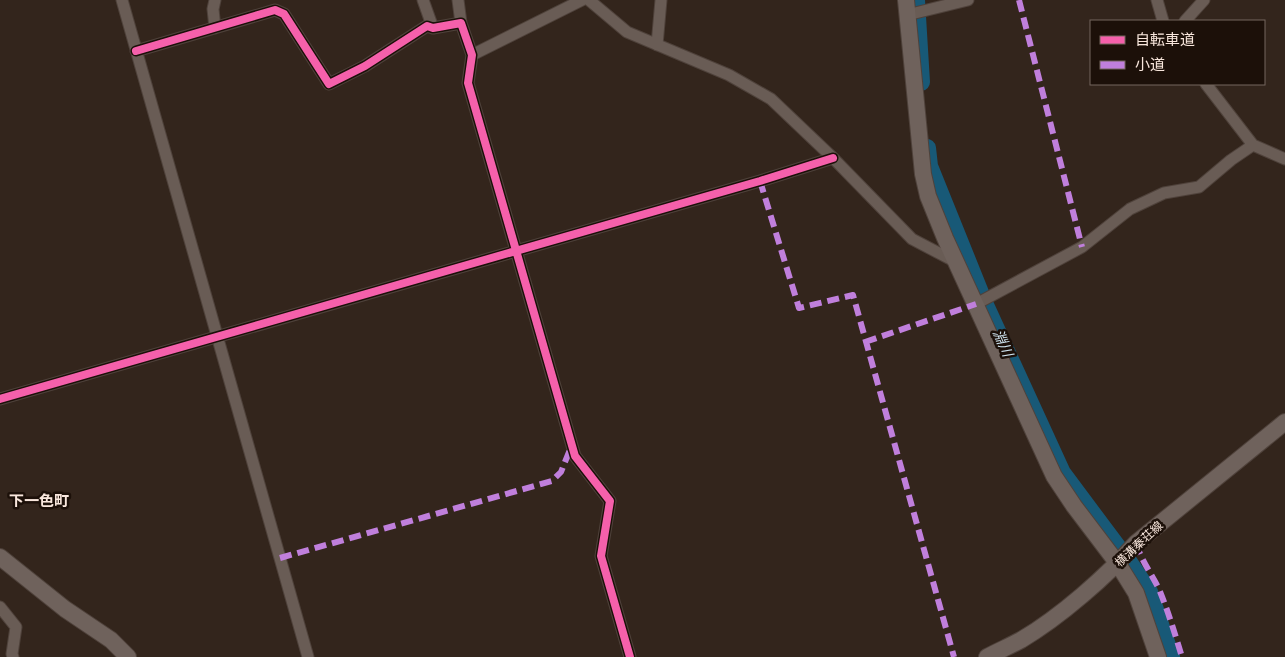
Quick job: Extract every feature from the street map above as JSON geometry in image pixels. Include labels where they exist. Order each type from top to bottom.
[{"type":"street","points":[[122,0],[305,656]]},
{"type":"street","points":[[215,0],[213,9],[215,28]]},
{"type":"street","points":[[423,0],[433,28]]},
{"type":"street","points":[[458,0],[461,23],[472,55],[468,83],[575,456],[610,501],[601,556],[630,657]]},
{"type":"street","points":[[472,55],[582,0]]},
{"type":"street","points":[[589,0],[627,32],[729,75],[771,99],[833,158],[912,239],[956,262]]},
{"type":"street","points":[[657,45],[661,0]]},
{"type":"street","points":[[968,0],[906,8],[923,174],[928,196],[956,262],[1054,476],[1136,592],[1158,657]]},
{"type":"street","points":[[1157,0],[1162,20]]},
{"type":"street","points":[[1186,20],[1204,0]]},
{"type":"street","points":[[136,51],[275,10],[284,14],[329,84],[365,66],[426,26],[433,28],[461,23]]},
{"type":"street","points":[[1207,85],[1253,146],[1285,159]]},
{"type":"street","points":[[976,304],[1082,247],[1130,209],[1164,193],[1200,187],[1232,160],[1253,146]]},
{"type":"street","points":[[0,399],[760,181],[833,158]]},
{"type":"street","name":"横溝秦荘線","points":[[987,657],[1022,639],[1052,618],[1118,564],[1136,543],[1285,422]]},
{"type":"street","points":[[0,557],[65,609],[111,640],[128,657]]},
{"type":"street","points":[[0,607],[16,627],[13,657]]},
{"type":"waterway","name":"淵川","points":[[916,0],[921,82]]},
{"type":"waterway","name":"淵川","points":[[927,148],[929,166],[985,305],[1062,473],[1149,592],[1171,657]]},
{"type":"marked path","points":[[1019,0],[1082,247]]},
{"type":"marked path","points":[[760,181],[799,308],[853,295],[954,657]]},
{"type":"marked path","points":[[865,342],[976,304]]},
{"type":"marked path","points":[[280,558],[552,481],[561,472],[571,447]]},
{"type":"marked path","points":[[1136,543],[1143,561],[1159,589],[1182,657]]},
{"type":"cycle path","points":[[136,51],[275,10],[284,14],[329,84],[365,66],[427,26],[433,28],[461,23],[472,55],[468,83],[575,456],[610,501],[601,556],[630,657]]},
{"type":"cycle path","points":[[0,399],[760,181],[833,158]]},
{"type":"district","name":"下一色町","points":[[39,501]]}]
